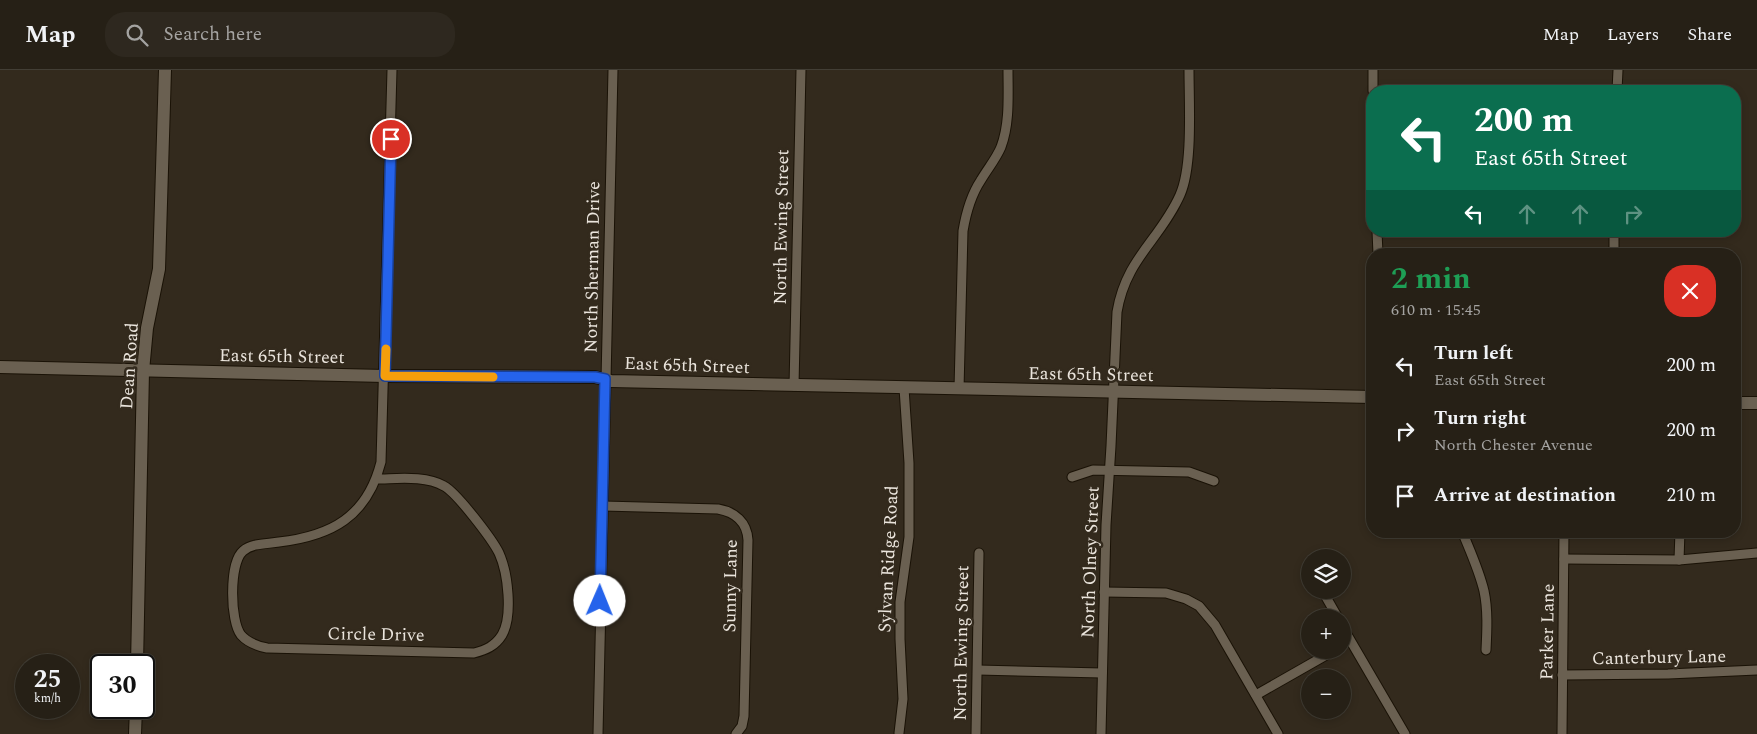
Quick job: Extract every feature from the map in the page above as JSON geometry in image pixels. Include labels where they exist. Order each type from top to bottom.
[{"type":"street","name":"Dean Road","points":[[137,654],[143,370],[147,328],[159,269],[165,70]]},
{"type":"street","points":[[376,479],[382,456],[392,70]]},
{"type":"street","name":"North Sherman Drive","points":[[598,734],[613,70]]},
{"type":"street","name":"North Ewing Street","points":[[794,386],[801,70]]},
{"type":"street","points":[[959,389],[963,231],[967,210],[975,191],[995,160],[1004,137],[1007,116],[1008,70]]},
{"type":"street","name":"North Olney Street","points":[[1101,734],[1104,592],[1116,316],[1121,291],[1134,263],[1176,204],[1185,178],[1189,70]]},
{"type":"street","points":[[1373,85],[1374,70]]},
{"type":"street","points":[[1617,85],[1618,70]]},
{"type":"street","name":"East 65th Street","points":[[0,367],[385,376],[595,377],[605,379],[794,386],[1366,397]]},
{"type":"street","name":"Sylvan Ridge Road","points":[[899,733],[903,699],[900,602],[909,537],[909,463],[904,388]]},
{"type":"street","points":[[1741,403],[1757,403]]},
{"type":"street","points":[[1072,477],[1090,470],[1109,470],[1189,472],[1214,480]]},
{"type":"street","name":"Circle Drive","points":[[376,479],[428,480],[443,485],[490,538],[502,560],[507,588],[503,634],[495,644],[486,650],[474,653],[267,648],[254,645],[241,634],[234,619],[234,567],[239,555],[253,545],[307,538],[335,527],[361,505],[376,479]]},
{"type":"street","name":"Sunny Lane","points":[[603,506],[718,509],[731,512],[744,524],[748,540],[744,716],[742,726],[736,734]]},
{"type":"street","points":[[1465,538],[1484,591],[1487,615],[1486,650]]},
{"type":"street","name":"Parker Lane","points":[[1562,734],[1564,538]]},
{"type":"street","points":[[1679,560],[1680,538]]},
{"type":"street","name":"North Ewing Street","points":[[976,734],[979,553]]},
{"type":"street","points":[[1564,559],[1679,560],[1757,553]]},
{"type":"street","points":[[1104,592],[1166,593],[1186,599],[1199,606],[1215,625],[1278,734]]},
{"type":"street","points":[[1351,641],[1405,734]]},
{"type":"street","points":[[1256,695],[1319,659]]},
{"type":"street","points":[[978,670],[1102,673]]},
{"type":"street","name":"Canterbury Lane","points":[[1562,675],[1668,674],[1757,670]]},
{"type":"street","points":[[135,734],[136,719]]},
{"type":"slow traffic","points":[[386,349],[385,376],[493,377]]},
{"type":"route","points":[[391,139],[385,376],[595,377],[605,379],[600,601]]}]
